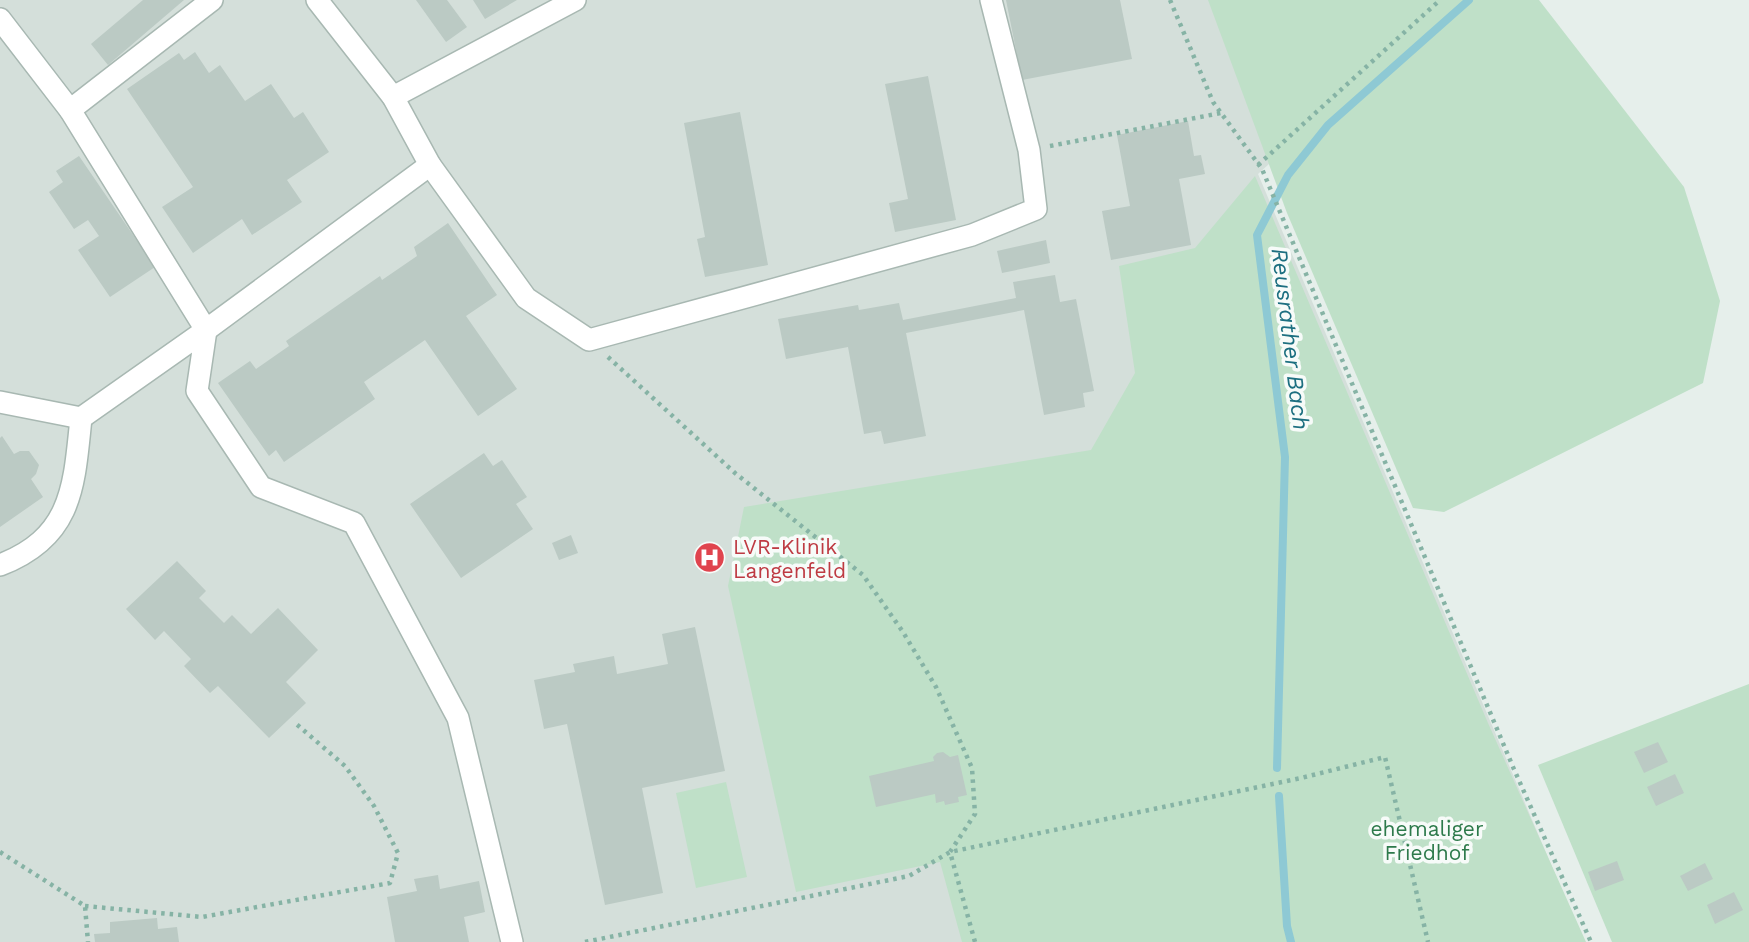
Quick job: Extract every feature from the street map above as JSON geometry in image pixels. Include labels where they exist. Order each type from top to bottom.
[{"type":"lane","points":[[70,110],[212,0]]},
{"type":"lane","points":[[317,0],[393,97],[430,165],[526,298],[589,340],[972,235],[1036,209],[1029,150],[991,0]]},
{"type":"lane","points":[[393,97],[575,0]]},
{"type":"lane","points":[[0,19],[70,110],[206,330],[197,391],[261,487],[354,523],[458,718],[512,942]]},
{"type":"lane","points":[[0,402],[81,418],[206,330],[430,165]]},
{"type":"lane","points":[[0,565],[37,544],[62,517],[71,493],[81,418]]},
{"type":"path","points":[[1170,0],[1213,102],[1258,165],[1275,199],[1508,755],[1591,942]]},
{"type":"path","points":[[1258,165],[1440,0]]},
{"type":"path","points":[[1029,150],[1221,113]]},
{"type":"path","points":[[589,340],[735,473],[863,575],[903,632],[936,687],[972,768],[975,814],[950,852],[975,942]]},
{"type":"path","points":[[0,852],[85,906],[202,916],[390,883],[398,853],[374,806],[345,766],[294,722]]},
{"type":"path","points":[[584,942],[909,876],[950,852],[1301,778],[1385,757],[1428,942]]},
{"type":"path","points":[[85,906],[88,942]]},
{"type":"shaded area","name":"LVR-Klinik Langenfeld","points":[[0,0],[1449,0],[1258,174],[1584,942],[0,942]]},
{"type":"green space","points":[[1208,0],[1539,0],[1684,187],[1720,301],[1703,383],[1444,512],[1413,508],[1287,213]]},
{"type":"green space","name":"ehemaliger Friedhof","points":[[1255,176],[1488,723],[1586,942],[962,942],[940,862],[796,892],[728,586],[744,507],[1091,450],[1135,373],[1119,266],[1195,248]]},
{"type":"green space","points":[[1749,684],[1749,942],[1612,942],[1538,765]]},
{"type":"green space","points":[[726,782],[747,877],[696,888],[676,793]]},
{"type":"building","points":[[143,0],[184,0],[108,65],[91,44]]},
{"type":"building","points":[[416,0],[447,0],[467,27],[446,42]]},
{"type":"building","points":[[473,0],[517,0],[485,19]]},
{"type":"building","points":[[1006,0],[1120,0],[1132,59],[1022,80]]},
{"type":"building","points":[[195,52],[209,73],[220,65],[245,101],[271,84],[294,118],[303,112],[329,152],[287,180],[302,202],[252,235],[242,219],[193,253],[162,207],[193,187],[127,89],[179,53],[184,60]]},
{"type":"building","points":[[928,76],[956,220],[895,232],[889,203],[908,199],[885,84]]},
{"type":"building","points":[[740,112],[768,265],[705,277],[697,239],[705,237],[684,123]]},
{"type":"building","points":[[1188,121],[1194,156],[1201,155],[1205,174],[1179,179],[1191,245],[1111,260],[1102,211],[1130,206],[1117,135]]},
{"type":"building","points":[[79,156],[155,267],[110,297],[78,250],[99,236],[88,220],[74,229],[49,192],[63,182],[56,171]]},
{"type":"building","points":[[448,223],[497,295],[466,316],[517,389],[478,416],[425,340],[364,382],[375,399],[284,462],[276,450],[269,456],[218,383],[250,361],[256,369],[289,346],[286,341],[380,276],[382,280],[417,256],[414,247]]},
{"type":"building","points":[[1046,240],[1050,263],[1002,273],[997,251]]},
{"type":"building","points":[[1055,275],[1060,302],[1076,299],[1094,391],[1083,393],[1085,407],[1044,415],[1024,310],[906,333],[926,436],[884,444],[881,431],[864,434],[848,347],[786,359],[778,319],[858,305],[859,310],[899,303],[903,320],[1016,298],[1013,282]]},
{"type":"building","points":[[2,436],[14,454],[29,451],[39,465],[31,479],[43,497],[0,527],[0,438]]},
{"type":"building","points":[[484,453],[493,466],[502,460],[527,497],[516,504],[533,529],[461,578],[410,504]]},
{"type":"building","points":[[571,535],[578,553],[559,560],[552,543]]},
{"type":"building","points":[[177,561],[206,591],[199,598],[224,623],[232,615],[251,634],[278,608],[318,650],[286,682],[306,703],[269,738],[218,686],[210,693],[184,666],[191,659],[164,631],[155,640],[126,609]]},
{"type":"building","points":[[695,627],[725,771],[642,788],[663,893],[605,905],[567,724],[544,729],[534,680],[575,672],[573,664],[614,656],[617,674],[668,664],[662,634]]},
{"type":"building","points":[[1658,742],[1668,762],[1644,773],[1634,752]]},
{"type":"building","points":[[943,752],[950,757],[958,755],[967,795],[958,797],[959,802],[945,805],[944,801],[936,803],[935,794],[876,807],[869,776],[934,761],[933,757],[937,753]]},
{"type":"building","points":[[1675,774],[1684,793],[1656,806],[1647,787]]},
{"type":"building","points":[[1617,861],[1624,880],[1595,891],[1588,872]]},
{"type":"building","points":[[1705,863],[1713,879],[1688,891],[1680,876]]},
{"type":"building","points":[[438,875],[440,889],[479,881],[485,912],[464,917],[469,942],[395,942],[387,897],[417,891],[414,879]]},
{"type":"building","points":[[1734,892],[1743,910],[1715,924],[1707,905]]},
{"type":"building","points":[[157,918],[158,929],[177,927],[179,942],[95,942],[94,934],[110,933],[110,922]]},
{"type":"waterway","name":"Reusrather Bach","points":[[1277,768],[1285,457],[1257,235],[1288,175],[1328,125],[1469,0]]},
{"type":"waterway","name":"Reusrather Bach","points":[[1279,796],[1287,926],[1291,942]]},
{"type":"place","name":"LVR-Klinik Langenfeld","points":[[710,558]]}]
